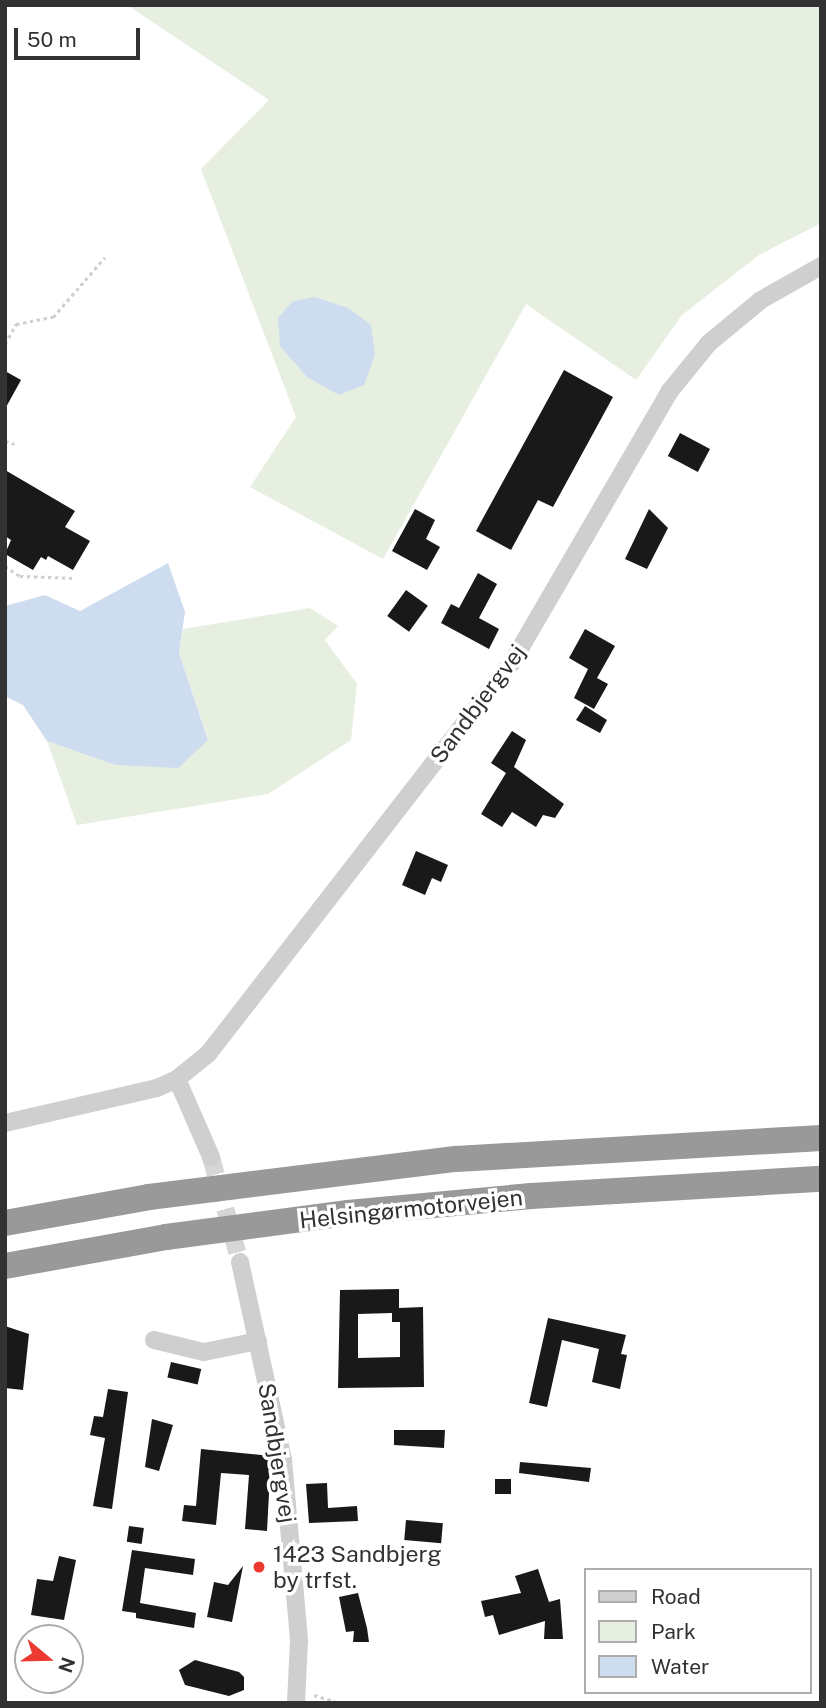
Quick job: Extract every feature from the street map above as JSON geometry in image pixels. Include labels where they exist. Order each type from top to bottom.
[{"type":"highway","points":[[679,1146],[821,1120]]},
{"type":"highway","name":"Helsingørmotorvejen","points":[[5,1223],[286,1178],[456,1159],[821,1138]]},
{"type":"highway","name":"Helsingørmotorvejen","points":[[5,1266],[166,1237],[348,1213],[531,1196],[821,1179]]},
{"type":"street","name":"Sandbjergvej","points":[[5,1124],[158,1088],[177,1079],[208,1054],[511,664],[669,392],[709,343],[761,300],[821,266]]},
{"type":"street","points":[[177,1079],[211,1157]]},
{"type":"street","name":"Sandbjergvej","points":[[240,1262],[283,1460],[299,1641],[297,1697]]},
{"type":"street","points":[[154,1340],[204,1352],[258,1341]]},
{"type":"path","points":[[5,344],[16,324],[52,317],[105,257]]},
{"type":"path","points":[[5,441],[15,444]]},
{"type":"path","points":[[5,566],[20,576],[75,578]]},
{"type":"path","points":[[297,1697],[341,1703]]},
{"type":"green space","points":[[127,5],[821,5],[821,223],[759,255],[682,315],[636,380],[526,304],[383,559],[250,487],[296,417],[201,169],[269,100]]},
{"type":"green space","points":[[310,608],[338,626],[325,640],[357,684],[351,740],[268,794],[77,825],[47,741],[115,765],[208,739],[179,653],[183,629]]},
{"type":"water","points":[[315,297],[348,308],[371,325],[375,355],[364,385],[339,395],[307,377],[280,346],[278,318],[293,301]]},
{"type":"water","points":[[168,563],[185,612],[179,653],[208,740],[178,768],[115,765],[47,741],[23,705],[5,696],[5,606],[45,595],[80,611]]},
{"type":"building","points":[[564,370],[613,397],[553,507],[538,500],[511,550],[476,531]]},
{"type":"building","points":[[5,371],[21,380],[5,409]]},
{"type":"building","points":[[680,433],[710,449],[698,472],[668,456]]},
{"type":"building","points":[[5,470],[75,511],[65,527],[90,541],[73,570],[48,556],[46,560],[41,557],[33,570],[5,554],[11,540],[5,536]]},
{"type":"building","points":[[415,509],[435,520],[426,539],[440,547],[427,570],[392,551]]},
{"type":"building","points":[[649,509],[668,528],[647,569],[625,559]]},
{"type":"building","points":[[478,573],[497,584],[479,618],[499,629],[489,649],[441,623],[451,604],[459,608]]},
{"type":"building","points":[[406,590],[428,606],[409,632],[387,616]]},
{"type":"building","points":[[585,629],[615,646],[597,678],[608,684],[594,709],[574,698],[588,669],[569,658]]},
{"type":"building","points":[[585,706],[607,720],[600,733],[576,720]]},
{"type":"building","points":[[512,731],[526,740],[514,767],[564,804],[555,818],[543,815],[536,827],[512,812],[502,827],[481,814],[506,773],[491,763]]},
{"type":"building","points":[[416,851],[448,865],[441,882],[432,878],[425,895],[402,885]]},
{"type":"building","points":[[399,1289],[399,1308],[423,1307],[424,1387],[338,1388],[340,1290]],"holes":[[[392,1313],[392,1322],[400,1322],[400,1357],[358,1358],[358,1314]]]},
{"type":"building","points":[[548,1318],[626,1335],[621,1354],[627,1355],[620,1389],[592,1382],[599,1349],[562,1340],[547,1407],[529,1403]]},
{"type":"building","points":[[5,1326],[29,1334],[23,1390],[5,1388]]},
{"type":"building","points":[[171,1362],[201,1369],[198,1385],[167,1378]]},
{"type":"building","points":[[108,1389],[128,1392],[112,1509],[93,1506],[105,1438],[90,1435],[94,1416],[103,1417]]},
{"type":"building","points":[[152,1419],[173,1425],[159,1471],[145,1467]]},
{"type":"building","points":[[394,1430],[445,1430],[444,1448],[394,1445]]},
{"type":"building","points":[[201,1449],[271,1456],[267,1531],[245,1529],[249,1475],[221,1473],[216,1525],[182,1521],[184,1505],[196,1506]]},
{"type":"building","points":[[520,1462],[591,1468],[589,1482],[519,1473]]},
{"type":"building","points":[[495,1479],[511,1479],[511,1494],[495,1494]]},
{"type":"building","points":[[327,1483],[328,1508],[357,1506],[358,1521],[309,1523],[306,1484]]},
{"type":"building","points":[[406,1520],[443,1523],[441,1543],[404,1540]]},
{"type":"building","points":[[129,1526],[144,1528],[142,1544],[127,1542]]},
{"type":"building","points":[[132,1550],[195,1559],[193,1575],[145,1568],[140,1603],[196,1613],[194,1628],[136,1618],[136,1613],[122,1611]]},
{"type":"building","points":[[59,1556],[76,1560],[64,1620],[31,1615],[37,1579],[53,1581]]},
{"type":"building","points":[[243,1566],[232,1622],[207,1617],[214,1582],[228,1585]]},
{"type":"building","points":[[538,1569],[549,1602],[560,1599],[563,1639],[544,1639],[545,1621],[499,1635],[493,1615],[485,1617],[481,1601],[521,1593],[515,1576]]},
{"type":"building","points":[[358,1593],[369,1642],[353,1642],[354,1631],[346,1632],[339,1597]]},
{"type":"building","points":[[195,1660],[239,1672],[244,1677],[244,1690],[229,1696],[185,1685],[179,1670]]},
{"type":"tunnel","points":[[211,1157],[240,1262]]},
{"type":"place","name":"1423 Sandbjerg by trfst.","points":[[259,1567]]}]
